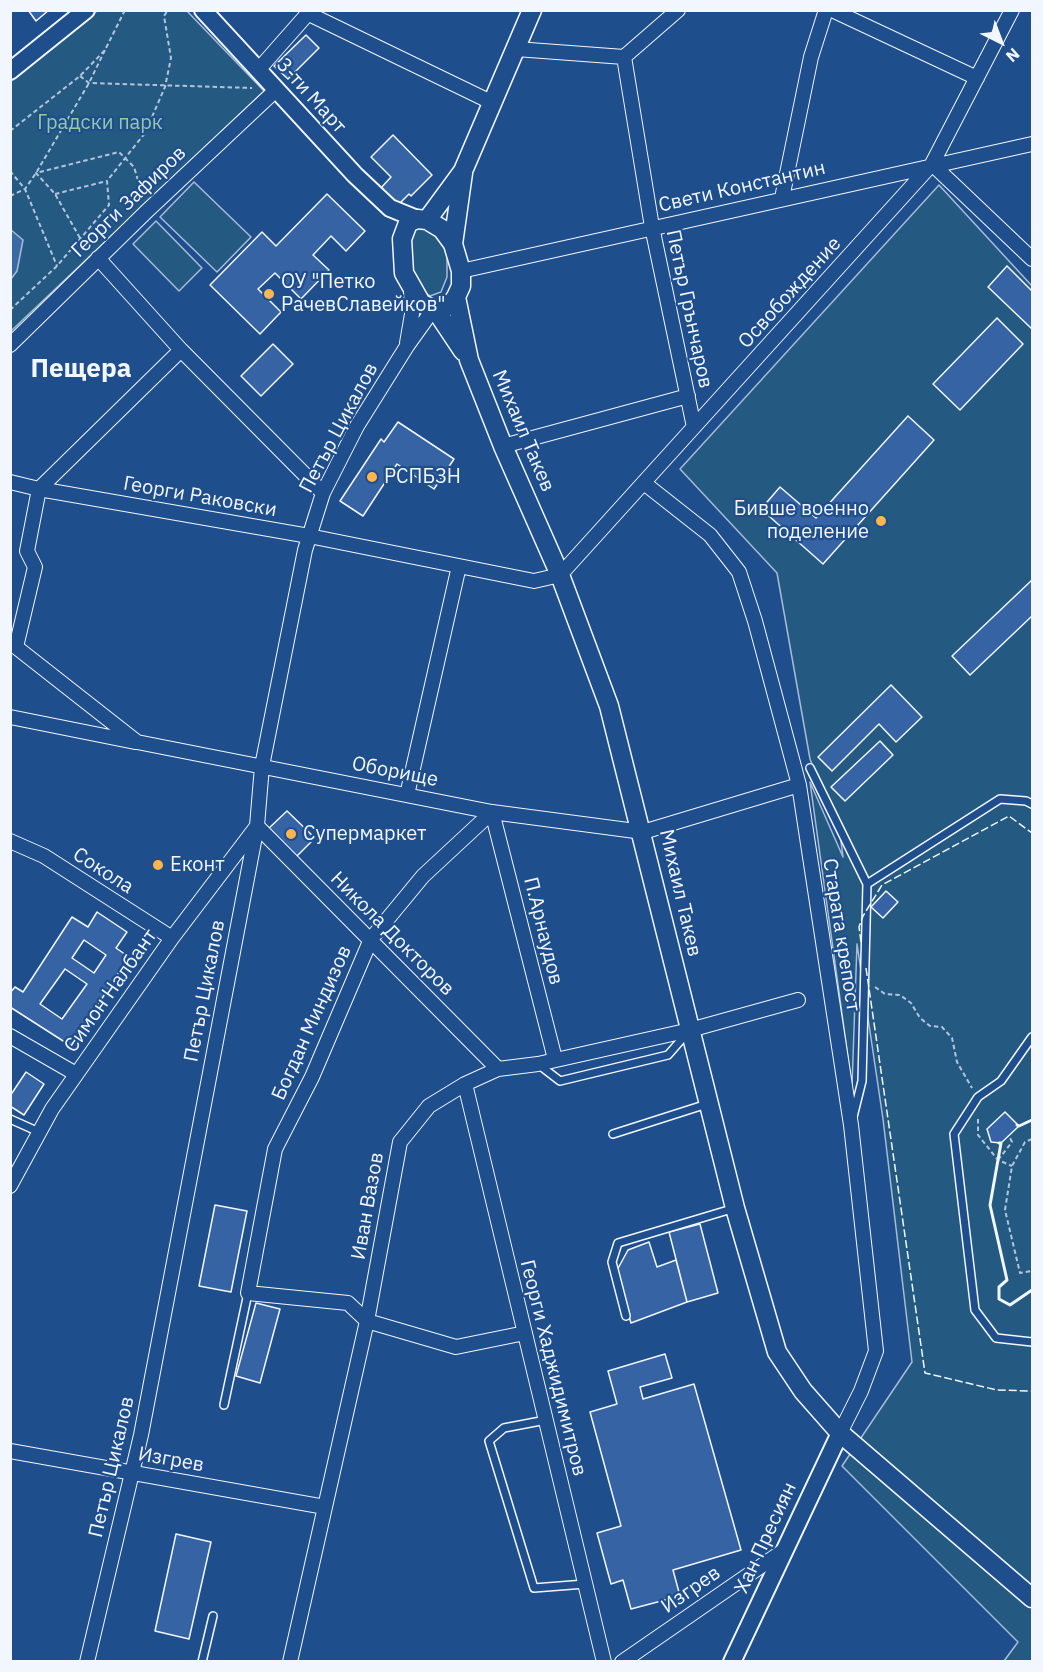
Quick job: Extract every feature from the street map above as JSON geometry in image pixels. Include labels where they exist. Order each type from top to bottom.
[{"type":"main road","points":[[453,244],[463,171],[532,10]]},
{"type":"main road","points":[[422,220],[442,230],[453,244],[461,271],[461,286],[456,297],[451,304],[434,312],[421,303],[404,273],[402,238],[408,223],[422,220],[463,171]]},
{"type":"main road","name":"Михаил Такев","points":[[456,297],[469,360],[503,446],[560,575],[609,706],[643,832],[735,1208],[777,1352],[803,1391],[840,1433],[1032,1598]]},
{"type":"main road","name":"Михаил Такев","points":[[434,312],[469,360]]},
{"type":"street","points":[[10,71],[86,10]]},
{"type":"street","name":"3-ти Март","points":[[203,10],[355,175],[390,207]]},
{"type":"street","points":[[516,49],[624,57],[678,10]]},
{"type":"street","points":[[782,198],[811,57],[826,10]]},
{"type":"street","points":[[832,10],[977,78]]},
{"type":"street","name":"Освобождение","points":[[560,575],[932,164],[1012,10]]},
{"type":"street","points":[[259,69],[310,12],[493,103]]},
{"type":"street","name":"Петър Грънчаров","points":[[624,57],[652,227],[694,427]]},
{"type":"street","name":"Георги Зафиров","points":[[10,345],[147,211],[276,90]]},
{"type":"street","name":"Свети Константин","points":[[461,271],[932,164],[1032,144]]},
{"type":"street","points":[[932,164],[1032,259]]},
{"type":"street","points":[[390,207],[422,220]]},
{"type":"street","points":[[390,207],[402,238]]},
{"type":"street","points":[[98,258],[181,350],[323,493]]},
{"type":"street","name":"Петър Цикалов","points":[[407,346],[412,314],[411,289]]},
{"type":"street","name":"Петър Цикалов","points":[[87,1662],[141,1435],[257,826],[262,766],[309,536],[323,493],[357,426],[407,346],[434,312]]},
{"type":"street","points":[[13,646],[35,567],[27,551],[39,489],[181,350]]},
{"type":"street","points":[[503,446],[688,396]]},
{"type":"street","name":"Георги Раковски","points":[[10,482],[309,536],[534,581],[560,575]]},
{"type":"street","name":"Старата крепост","points":[[644,483],[710,536],[739,572],[755,621],[799,785],[851,1125],[876,1351],[861,1391],[840,1433]]},
{"type":"street","points":[[406,795],[459,566]]},
{"type":"street","name":"Оборище","points":[[13,646],[137,742],[492,812],[643,832],[799,785]]},
{"type":"street","points":[[10,717],[137,742]]},
{"type":"street","name":"Богдан Миндизов","points":[[249,1293],[275,1149],[312,1077],[371,939],[423,876],[492,812]]},
{"type":"street","name":"П.Арнаудов","points":[[492,812],[555,1059]]},
{"type":"street","name":"Симон Налбант","points":[[10,1186],[39,1132],[76,1074],[172,938],[257,826]]},
{"type":"street","name":"Никола Докторов","points":[[257,826],[498,1069]]},
{"type":"street","name":"Сокола","points":[[10,841],[44,856],[172,938]]},
{"type":"street","name":"Иван Вазов","points":[[290,1662],[367,1321],[400,1142],[429,1106],[465,1084],[498,1069],[538,1064],[690,1030],[798,1000]]},
{"type":"street","points":[[10,1036],[76,1074]]},
{"type":"street","name":"Георги Хаджидимитров","points":[[465,1084],[604,1662]]},
{"type":"street","points":[[249,1293],[348,1303],[367,1321],[456,1347],[525,1333]]},
{"type":"street","name":"Хан Пресиян","points":[[732,1662],[840,1433]]},
{"type":"street","name":"Изгрев","points":[[10,1451],[325,1507]]},
{"type":"street","name":"Изгрев","points":[[622,1662],[783,1551]]},
{"type":"lane","points":[[810,768],[867,884],[862,1081],[851,1125]]},
{"type":"lane","points":[[867,884],[1000,800],[1026,801],[1032,804]]},
{"type":"lane","points":[[538,1064],[560,1081],[668,1055],[690,1030]]},
{"type":"lane","points":[[1032,1037],[1001,1081],[978,1097],[954,1134],[975,1310],[996,1338],[1032,1342]]},
{"type":"lane","points":[[613,1134],[710,1103]]},
{"type":"lane","points":[[10,1119],[39,1132]]},
{"type":"lane","points":[[626,1316],[612,1262],[618,1243],[735,1208]]},
{"type":"lane","points":[[224,1405],[249,1293]]},
{"type":"lane","points":[[546,1420],[504,1428],[489,1441],[534,1588],[585,1584]]},
{"type":"lane","points":[[202,1662],[213,1616]]},
{"type":"path","points":[[10,196],[25,189],[36,173],[89,83],[125,10]]},
{"type":"path","points":[[55,194],[107,181],[145,133],[165,87],[171,58],[164,16],[168,10]]},
{"type":"path","points":[[10,131],[80,76],[105,50]]},
{"type":"path","points":[[80,76],[89,83],[276,90]]},
{"type":"path","points":[[36,173],[119,152],[134,167],[147,211]]},
{"type":"path","points":[[10,171],[25,189],[57,266]]},
{"type":"path","points":[[36,173],[55,194],[80,238],[98,258]]},
{"type":"path","points":[[10,310],[57,266],[109,205],[107,181]]},
{"type":"path","points":[[871,983],[885,994],[900,995],[911,1003],[920,1018],[930,1026],[942,1027],[952,1038],[957,1062],[978,1097],[978,1135],[998,1160],[1012,1166]]},
{"type":"path","points":[[998,1160],[1012,1142],[1009,1136]]},
{"type":"path","points":[[1032,1139],[1024,1142],[1012,1166],[1005,1210],[1020,1273],[1032,1271]]},
{"type":"green space","name":"Градски парк","points":[[186,10],[264,91],[11,331],[10,80],[97,11]]},
{"type":"green space","points":[[194,182],[251,237],[217,272],[160,217]]},
{"type":"green space","points":[[939,185],[1032,286],[1032,1661],[1004,1661],[1018,1642],[842,1466],[912,1362],[883,1119],[857,944],[852,1086],[810,782],[843,857],[840,834],[810,759],[777,573],[680,469]]},
{"type":"green space","points":[[156,221],[202,268],[179,291],[133,244]]},
{"type":"green space","points":[[416,226],[439,234],[447,255],[447,277],[441,292],[430,296],[423,291],[409,265],[408,243]]},
{"type":"shaded area","points":[[10,229],[23,240],[17,271],[11,279]]},
{"type":"building","points":[[28,10],[49,10],[36,21]]},
{"type":"building","points":[[306,35],[319,48],[288,79],[274,66]]},
{"type":"building","points":[[393,135],[432,175],[397,206],[380,189],[391,177],[371,157]]},
{"type":"building","points":[[327,194],[365,231],[346,251],[331,236],[313,255],[329,270],[301,299],[275,273],[258,289],[281,312],[260,334],[210,285],[262,232],[276,246]]},
{"type":"building","points":[[1007,266],[1032,291],[1032,329],[988,287]]},
{"type":"building","points":[[997,318],[1023,344],[960,410],[933,384]]},
{"type":"building","points":[[273,344],[293,364],[261,396],[241,376]]},
{"type":"building","points":[[908,416],[934,440],[823,564],[761,509],[780,487],[816,518]]},
{"type":"building","name":"РСПБЗН","points":[[398,422],[454,459],[434,489],[397,464],[363,516],[340,501],[381,439],[384,442]]},
{"type":"building","points":[[1032,580],[1032,616],[970,675],[952,656]]},
{"type":"building","points":[[891,685],[922,717],[896,742],[879,724],[832,771],[818,757]]},
{"type":"building","points":[[880,741],[893,755],[845,801],[831,787]]},
{"type":"building","name":"Супермаркет","points":[[287,811],[315,838],[296,857],[268,829]]},
{"type":"building","points":[[886,891],[898,902],[883,918],[871,907]]},
{"type":"building","points":[[97,912],[127,932],[116,948],[129,957],[71,1046],[10,1007],[10,993],[15,987],[23,992],[72,917],[88,927]],"holes":[[[84,940],[106,955],[94,973],[72,958]],[[65,969],[87,984],[62,1019],[40,1004]]]},
{"type":"building","points":[[26,1072],[44,1084],[24,1115],[10,1106],[10,1096]]},
{"type":"building","points":[[1005,1112],[1019,1126],[1001,1143],[991,1142],[987,1129]]},
{"type":"building","points":[[215,1205],[247,1211],[231,1292],[199,1286]]},
{"type":"building","points":[[700,1224],[718,1293],[687,1302],[669,1232]]},
{"type":"building","points":[[649,1242],[657,1267],[676,1260],[687,1302],[631,1323],[616,1272],[628,1250]]},
{"type":"building","points":[[256,1303],[280,1309],[260,1383],[236,1376]]},
{"type":"building","points":[[665,1354],[672,1378],[640,1387],[643,1399],[694,1384],[741,1550],[673,1570],[680,1596],[631,1609],[623,1580],[611,1584],[597,1533],[621,1526],[590,1412],[617,1404],[608,1371]]},
{"type":"building","points":[[176,1534],[211,1542],[189,1639],[155,1631]]},
{"type":"fence","points":[[861,942],[859,927],[863,916],[882,885],[1009,816],[1032,833]]},
{"type":"fence","points":[[866,968],[925,1373],[997,1390],[1032,1391]]},
{"type":"wall","points":[[1017,1125],[1032,1120]]},
{"type":"wall","points":[[999,1143],[1001,1143],[990,1205],[1007,1280],[999,1287],[999,1299],[1010,1305],[1032,1290]]},
{"type":"place","name":"ОУ \"Петко РачевСлавейков\"","points":[[269,294]]},
{"type":"place","name":"РСПБЗН","points":[[372,477]]},
{"type":"place","name":"Бивше военно поделение","points":[[881,521]]},
{"type":"place","name":"Супермаркет","points":[[291,834]]},
{"type":"place","name":"Еконт","points":[[158,865]]},
{"type":"district","name":"Пещера","points":[[81,369]]}]
